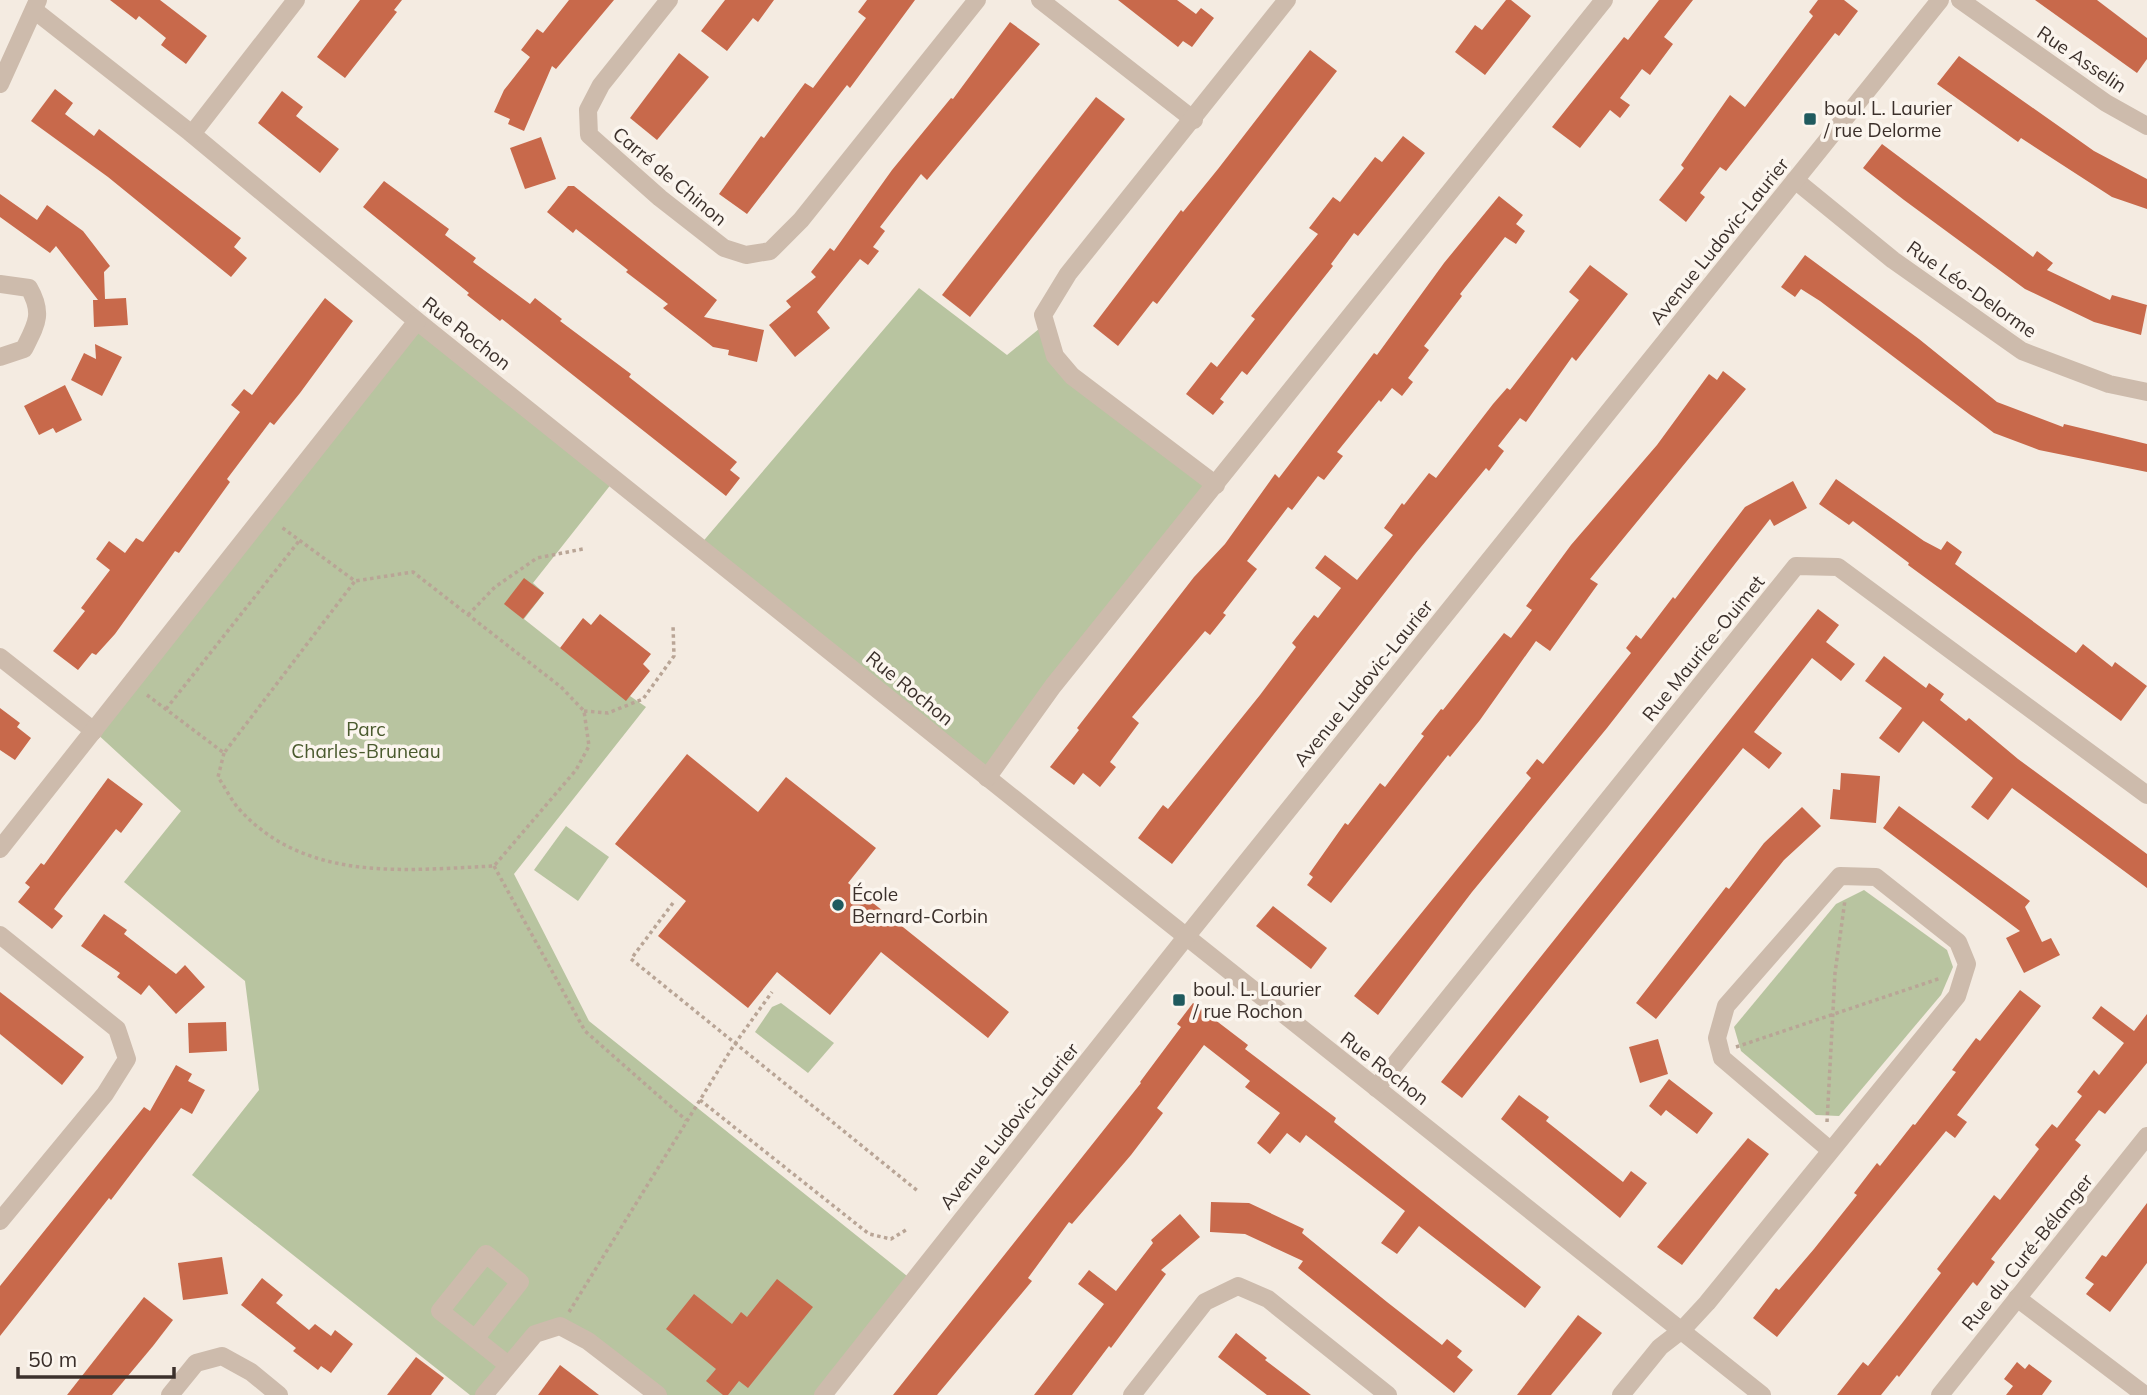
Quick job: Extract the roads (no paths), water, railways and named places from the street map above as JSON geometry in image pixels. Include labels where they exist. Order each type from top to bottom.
[{"type":"street","points":[[192,134],[296,0]]},
{"type":"street","name":"Carré de Chinon","points":[[669,0],[601,85],[588,110],[589,135],[660,198],[724,248],[746,255],[770,251],[802,219],[977,0]]},
{"type":"street","points":[[1040,0],[1194,120]]},
{"type":"street","points":[[1216,485],[1072,376],[1055,356],[1043,316],[1068,274],[1194,120],[1287,0]]},
{"type":"street","points":[[987,778],[1052,686],[1604,0]]},
{"type":"street","name":"Avenue Ludovic-Laurier","points":[[823,1395],[1186,937],[1940,0]]},
{"type":"street","name":"Rue Asselin","points":[[1960,0],[2106,103],[2147,126]]},
{"type":"street","points":[[0,84],[36,5]]},
{"type":"street","name":"Rue Rochon","points":[[36,5],[417,321],[1762,1395]]},
{"type":"street","name":"Rue Léo-Delorme","points":[[1795,180],[1894,260],[2022,351],[2109,384],[2147,392]]},
{"type":"street","points":[[0,284],[29,288],[38,304],[36,323],[24,349],[0,357]]},
{"type":"street","points":[[0,849],[417,321]]},
{"type":"street","name":"Rue Maurice-Ouimet","points":[[1376,1088],[1796,566],[1838,567],[2145,789]]},
{"type":"street","points":[[0,657],[94,730]]},
{"type":"street","points":[[1621,1395],[1660,1347],[1682,1330],[1957,996],[1967,964],[1958,942],[1876,877],[1840,876],[1726,1006],[1717,1038],[1723,1058],[1830,1150]]},
{"type":"street","points":[[0,935],[117,1029],[127,1059],[105,1094],[0,1221]]},
{"type":"street","name":"Rue du Curé-Bélanger","points":[[1940,1395],[2147,1136]]},
{"type":"street","points":[[475,1339],[520,1282],[485,1254],[440,1311],[475,1339],[508,1365]]},
{"type":"street","points":[[1132,1395],[1205,1301],[1238,1286],[1268,1299],[1388,1395]]},
{"type":"street","points":[[2017,1298],[2145,1395]]},
{"type":"street","points":[[484,1395],[535,1334],[560,1325],[588,1341],[658,1395]]},
{"type":"street","points":[[170,1395],[196,1363],[222,1356],[251,1372],[279,1395]]},
{"type":"place","name":"boul. L. Laurier / rue Delorme","points":[[1810,119]]},
{"type":"place","name":"École Bernard-Corbin","points":[[838,905]]},
{"type":"place","name":"boul. L. Laurier / rue Rochon","points":[[1179,1000]]},
{"type":"park label","name":"Parc Charles-Bruneau","points":[[366,740]]}]
